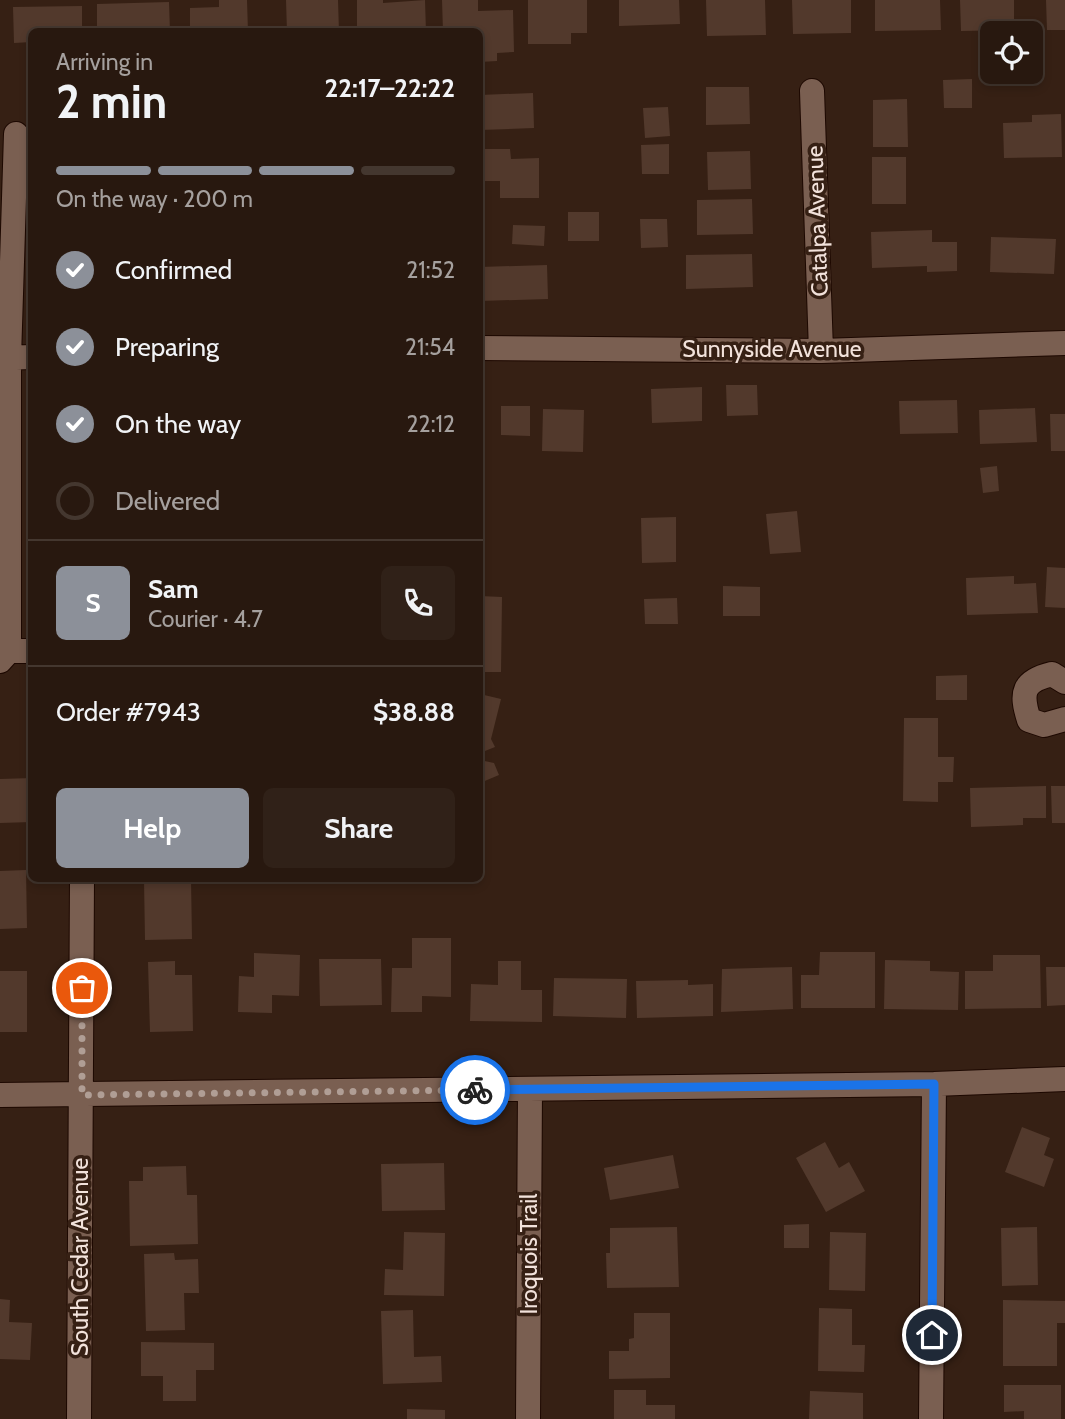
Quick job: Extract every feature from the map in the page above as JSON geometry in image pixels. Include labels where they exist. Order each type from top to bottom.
[{"type":"street","name":"Catalpa Avenue","points":[[812,91],[821,351]]},
{"type":"street","points":[[14,655],[13,358],[16,134]]},
{"type":"street","name":"Sunnyside Avenue","points":[[483,348],[821,351],[1065,343]]},
{"type":"street","points":[[1065,682],[1052,674],[1034,679],[1027,687],[1024,704],[1030,720],[1044,725],[1065,719]]},
{"type":"street","name":"South Cedar Avenue","points":[[79,1419],[82,882]]},
{"type":"street","points":[[0,1095],[934,1084],[1065,1079]]},
{"type":"street","points":[[931,1419],[934,1084]]},
{"type":"street","name":"Iroquois Trail","points":[[528,1419],[530,1089]]},
{"type":"building","points":[[219,0],[247,0],[248,28],[190,28],[190,8],[219,7]]},
{"type":"building","points":[[286,0],[338,0],[339,28],[287,28]]},
{"type":"building","points":[[357,0],[383,0],[383,3],[425,0],[426,28],[357,28]]},
{"type":"building","points":[[442,0],[478,0],[478,11],[513,10],[514,52],[497,53],[497,61],[483,62],[483,28],[443,28]]},
{"type":"building","points":[[528,0],[587,0],[587,33],[571,33],[571,44],[528,44]]},
{"type":"building","points":[[619,0],[679,0],[680,24],[619,26]]},
{"type":"building","points":[[706,0],[765,0],[766,35],[707,36]]},
{"type":"building","points":[[792,0],[851,0],[851,33],[793,34]]},
{"type":"building","points":[[875,0],[940,0],[941,30],[875,31]]},
{"type":"building","points":[[960,0],[1014,0],[1014,21],[980,21],[980,31],[961,31]]},
{"type":"building","points":[[1046,0],[1065,0],[1065,30],[1047,30]]},
{"type":"building","points":[[169,2],[170,28],[97,28],[97,4]]},
{"type":"building","points":[[82,6],[82,28],[28,28],[28,42],[14,43],[13,7]]},
{"type":"building","points":[[972,79],[972,108],[944,108],[943,80]]},
{"type":"building","points":[[706,87],[749,87],[750,124],[706,125]]},
{"type":"building","points":[[533,93],[534,128],[483,130],[483,95]]},
{"type":"building","points":[[907,99],[908,147],[873,147],[873,100]]},
{"type":"building","points":[[668,107],[670,136],[645,138],[643,108]]},
{"type":"building","points":[[1061,114],[1062,157],[1004,158],[1003,123],[1032,122],[1032,115]]},
{"type":"building","points":[[669,144],[669,174],[642,174],[641,145]]},
{"type":"building","points":[[483,149],[510,149],[511,159],[539,158],[539,198],[500,198],[500,181],[483,181]]},
{"type":"building","points":[[750,151],[751,189],[708,190],[707,152]]},
{"type":"building","points":[[872,157],[906,157],[906,204],[872,204]]},
{"type":"building","points":[[752,199],[753,234],[697,235],[697,200]]},
{"type":"building","points":[[568,212],[599,212],[599,241],[568,241]]},
{"type":"building","points":[[640,219],[667,219],[668,247],[641,248]]},
{"type":"building","points":[[513,225],[545,226],[544,246],[512,244]]},
{"type":"building","points":[[932,230],[932,242],[957,242],[957,271],[927,272],[927,266],[872,268],[871,232]]},
{"type":"building","points":[[991,237],[1056,239],[1054,274],[990,272]]},
{"type":"building","points":[[752,254],[753,287],[686,289],[686,255]]},
{"type":"building","points":[[547,265],[548,299],[483,301],[483,267]]},
{"type":"building","points":[[726,385],[757,385],[758,415],[727,416]]},
{"type":"building","points":[[702,387],[702,421],[652,423],[651,389]]},
{"type":"building","points":[[957,400],[958,433],[900,434],[899,401]]},
{"type":"building","points":[[501,406],[530,406],[530,436],[501,435]]},
{"type":"building","points":[[1035,408],[1037,442],[980,444],[979,410]]},
{"type":"building","points":[[543,409],[584,410],[583,452],[542,451]]},
{"type":"building","points":[[1050,414],[1065,414],[1065,451],[1051,451]]},
{"type":"building","points":[[997,466],[999,491],[983,493],[980,468]]},
{"type":"building","points":[[797,511],[801,552],[770,554],[766,514]]},
{"type":"building","points":[[676,517],[676,562],[642,563],[641,518]]},
{"type":"building","points":[[1047,567],[1065,568],[1065,608],[1045,607]]},
{"type":"building","points":[[1014,576],[1014,584],[1036,583],[1038,613],[967,615],[966,578]]},
{"type":"building","points":[[723,586],[760,587],[760,616],[723,616]]},
{"type":"building","points":[[483,596],[502,597],[501,672],[483,672]]},
{"type":"building","points":[[677,598],[678,624],[645,624],[644,599]]},
{"type":"building","points":[[967,675],[967,700],[936,700],[936,676]]},
{"type":"building","points":[[483,695],[501,699],[491,739],[495,747],[483,752]]},
{"type":"building","points":[[904,718],[938,718],[938,757],[954,757],[953,782],[938,782],[938,802],[903,801]]},
{"type":"building","points":[[483,761],[494,763],[499,775],[483,782]]},
{"type":"building","points":[[28,778],[28,822],[0,823],[0,779]]},
{"type":"building","points":[[1046,786],[1046,818],[1023,818],[1023,825],[971,827],[970,788]]},
{"type":"building","points":[[1051,786],[1065,786],[1065,823],[1052,823]]},
{"type":"building","points":[[26,870],[27,928],[0,929],[0,871]]},
{"type":"building","points":[[144,882],[191,882],[192,939],[145,940]]},
{"type":"building","points":[[412,938],[451,938],[451,997],[422,996],[422,1012],[391,1012],[392,968],[412,968]]},
{"type":"building","points":[[820,952],[875,952],[875,1008],[801,1008],[801,975],[819,975]]},
{"type":"building","points":[[254,953],[300,955],[299,996],[272,995],[272,1013],[238,1012],[239,976],[254,977]]},
{"type":"building","points":[[993,955],[1040,955],[1041,1008],[965,1009],[965,971],[993,971]]},
{"type":"building","points":[[319,959],[381,959],[382,1005],[320,1006]]},
{"type":"building","points":[[885,960],[930,961],[930,971],[959,972],[958,1010],[884,1009]]},
{"type":"building","points":[[175,961],[175,975],[192,975],[193,1031],[150,1032],[148,962]]},
{"type":"building","points":[[498,961],[521,961],[521,990],[542,990],[542,1022],[470,1021],[471,984],[498,985]]},
{"type":"building","points":[[792,967],[793,1009],[721,1012],[722,969]]},
{"type":"building","points":[[1046,967],[1065,967],[1065,1005],[1047,1006]]},
{"type":"building","points":[[0,971],[27,971],[27,1032],[0,1032]]},
{"type":"building","points":[[554,978],[627,979],[626,1018],[553,1016]]},
{"type":"building","points":[[688,980],[688,985],[713,984],[713,1016],[637,1018],[636,981]]},
{"type":"building","points":[[1022,1127],[1050,1138],[1044,1155],[1054,1159],[1044,1187],[1005,1172]]},
{"type":"building","points":[[825,1142],[839,1168],[849,1162],[865,1191],[826,1212],[796,1158]]},
{"type":"building","points":[[673,1155],[679,1188],[610,1200],[604,1168]]},
{"type":"building","points":[[444,1163],[445,1210],[382,1211],[381,1164]]},
{"type":"building","points":[[186,1166],[187,1195],[197,1195],[198,1244],[130,1246],[129,1181],[143,1181],[143,1167]]},
{"type":"building","points":[[809,1224],[809,1248],[784,1248],[784,1225]]},
{"type":"building","points":[[677,1227],[679,1287],[607,1288],[606,1253],[610,1253],[610,1228]]},
{"type":"building","points":[[1037,1227],[1038,1285],[1002,1286],[1001,1228]]},
{"type":"building","points":[[404,1232],[445,1233],[444,1296],[384,1295],[385,1269],[403,1270]]},
{"type":"building","points":[[830,1232],[866,1233],[865,1291],[829,1290]]},
{"type":"building","points":[[174,1253],[175,1260],[198,1259],[199,1293],[184,1293],[185,1330],[146,1331],[144,1254]]},
{"type":"building","points":[[0,1299],[10,1300],[9,1322],[32,1323],[30,1360],[0,1359]]},
{"type":"building","points":[[1003,1300],[1065,1301],[1065,1323],[1057,1323],[1057,1366],[1003,1366]]},
{"type":"building","points":[[819,1308],[852,1309],[852,1345],[865,1345],[864,1372],[818,1371]]},
{"type":"building","points":[[413,1310],[414,1357],[441,1356],[442,1382],[383,1384],[381,1311]]},
{"type":"building","points":[[634,1313],[670,1313],[670,1378],[609,1379],[609,1351],[629,1351],[629,1339],[634,1338]]},
{"type":"building","points":[[141,1342],[214,1343],[214,1370],[196,1370],[196,1401],[163,1401],[163,1376],[141,1376]]},
{"type":"building","points":[[1004,1385],[1061,1385],[1061,1419],[1024,1419],[1024,1411],[1004,1412]]},
{"type":"building","points":[[614,1390],[646,1390],[646,1405],[675,1405],[675,1419],[614,1419]]},
{"type":"building","points":[[810,1391],[863,1393],[863,1419],[809,1419]]},
{"type":"building","points":[[407,1409],[445,1410],[445,1419],[407,1419]]},
{"type":"way so far","points":[[82,988],[82,1095],[475,1090]]},
{"type":"route","points":[[475,1090],[934,1084],[932,1335]]}]
